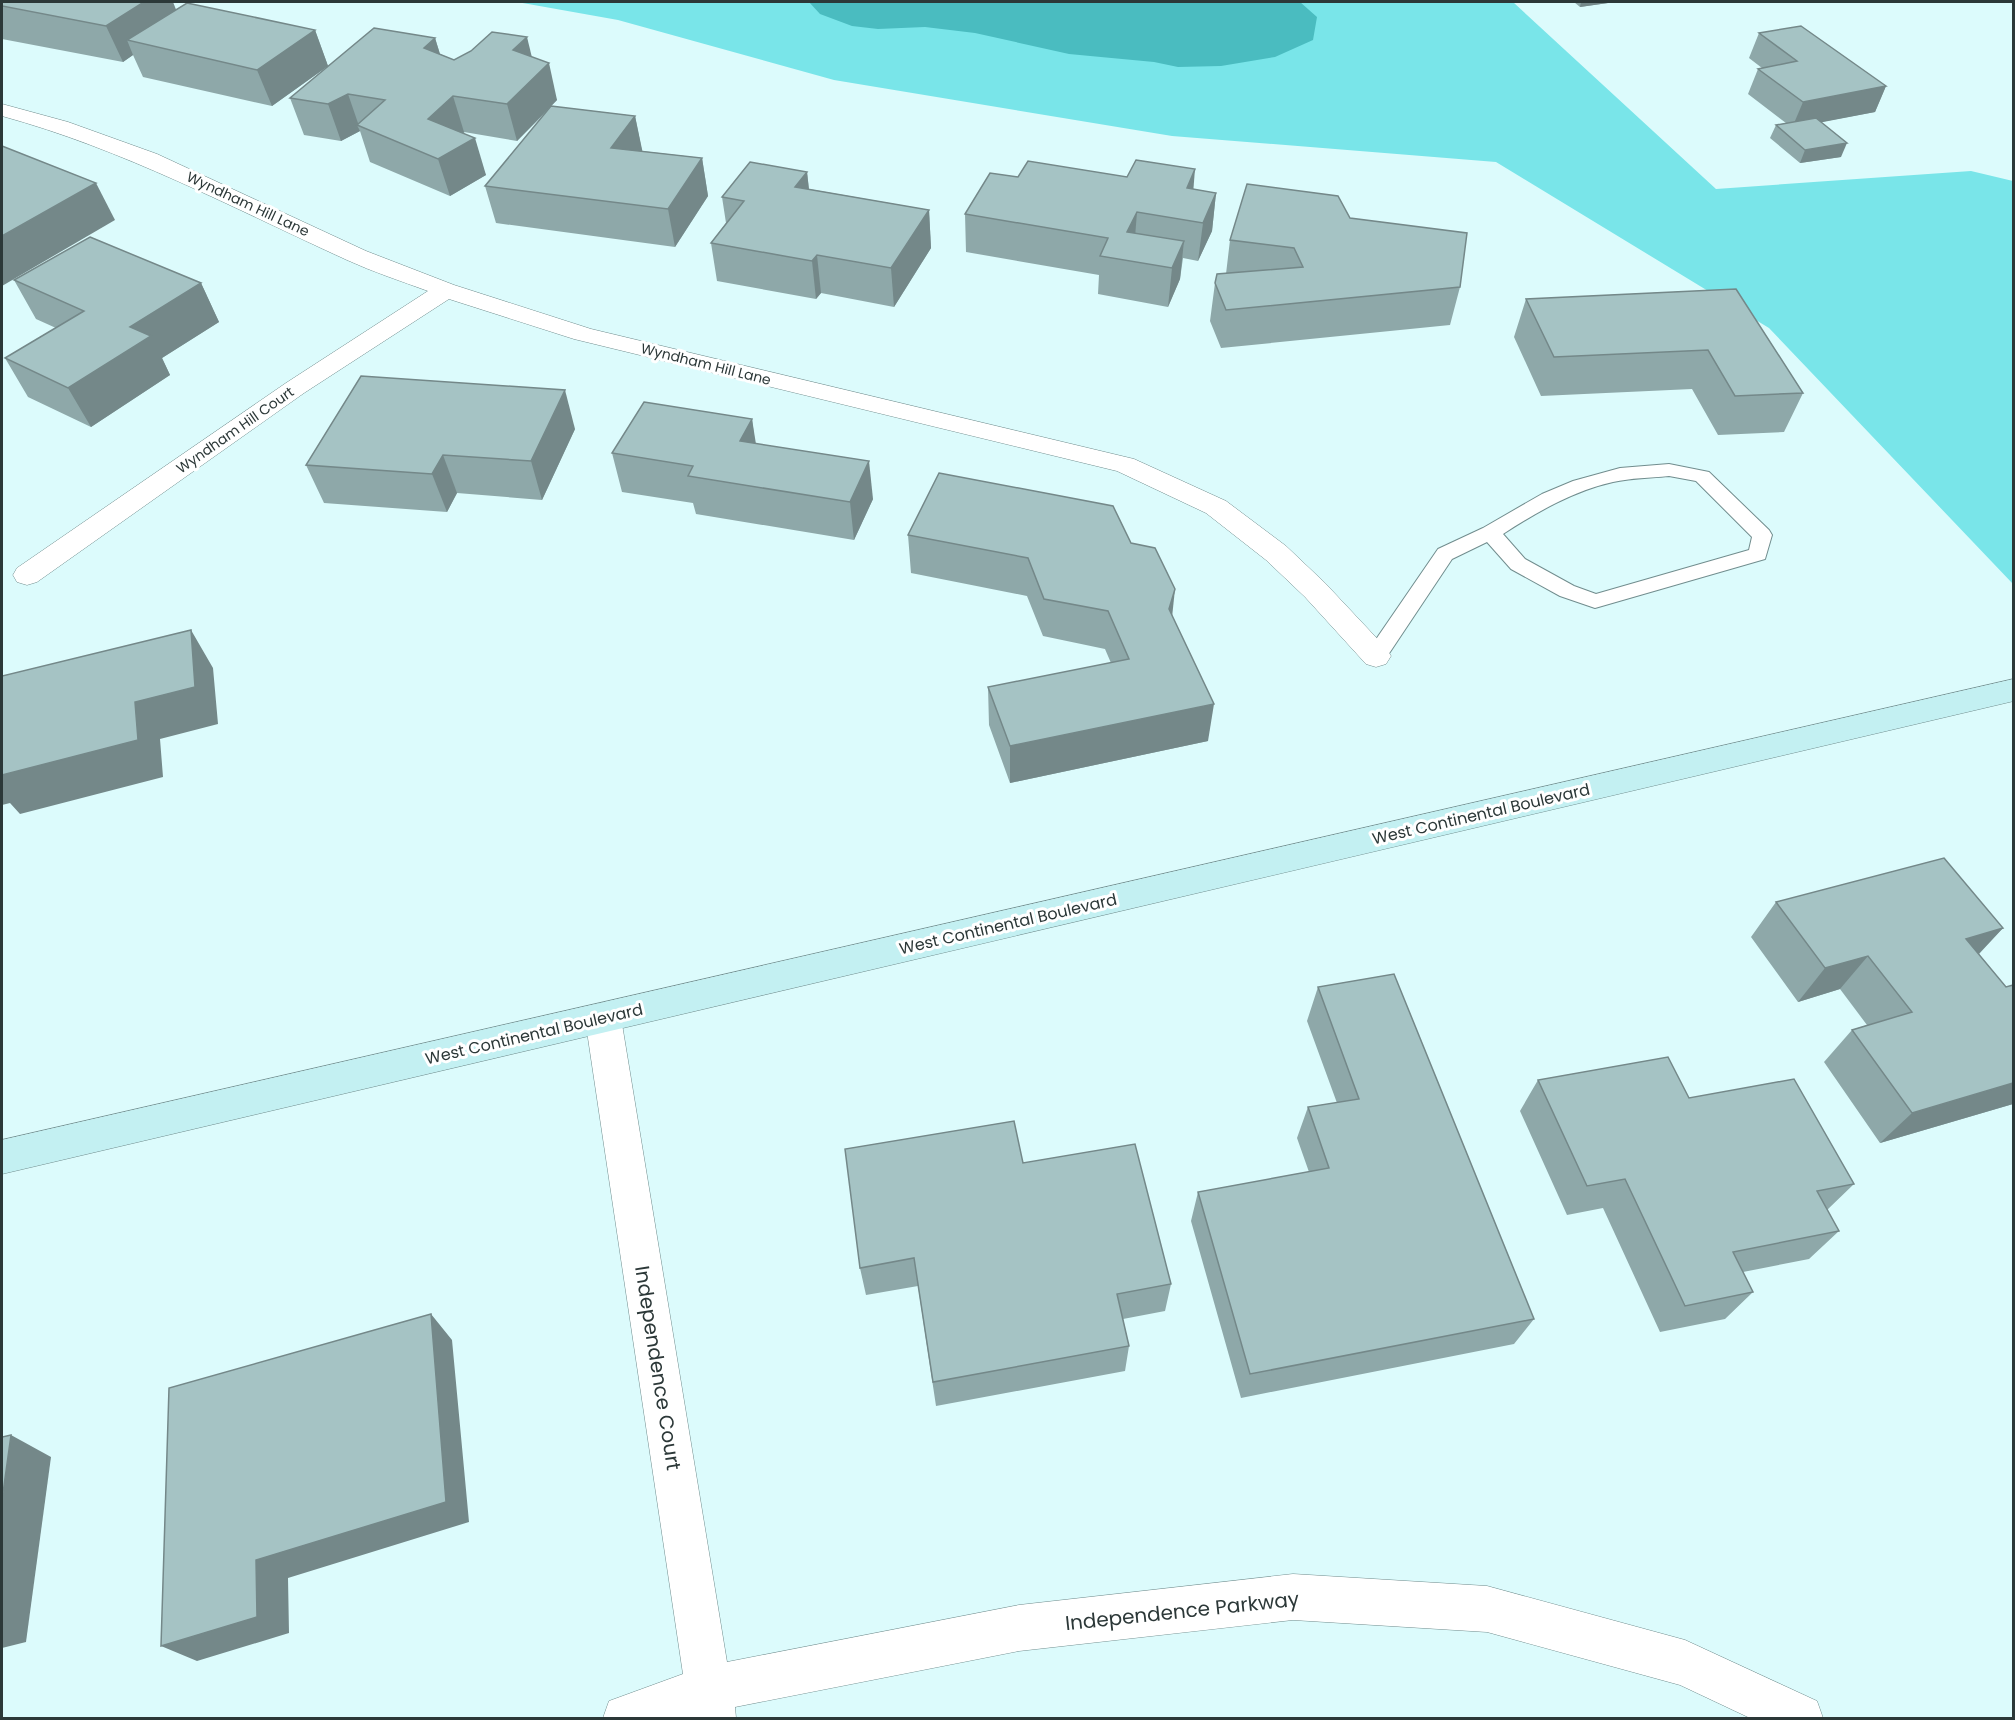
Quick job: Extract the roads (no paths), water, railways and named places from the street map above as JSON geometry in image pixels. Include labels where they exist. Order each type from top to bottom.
[{"type":"main road","name":"West Continental Boulevard","points":[[2,1157],[2013,690]]},
{"type":"street","name":"Wyndham Hill Lane","points":[[2,110],[60,126],[149,159],[358,256],[446,290],[583,334],[1125,465],[1216,507],[1234,520],[1284,560],[1376,656]]},
{"type":"street","name":"Wyndham Hill Court","points":[[27,575],[295,388],[446,290]]},
{"type":"street","name":"Independence Court","points":[[603,1018],[711,1704]]},
{"type":"street","name":"Independence Parkway","points":[[626,1719],[711,1704],[1020,1629],[1293,1597],[1486,1609],[1685,1663],[1800,1719]]},
{"type":"lane","points":[[1376,656],[1445,554],[1490,532],[1557,493],[1613,476],[1669,470],[1702,476],[1762,535],[1758,554],[1594,602],[1567,591],[1518,564],[1490,532]]}]
